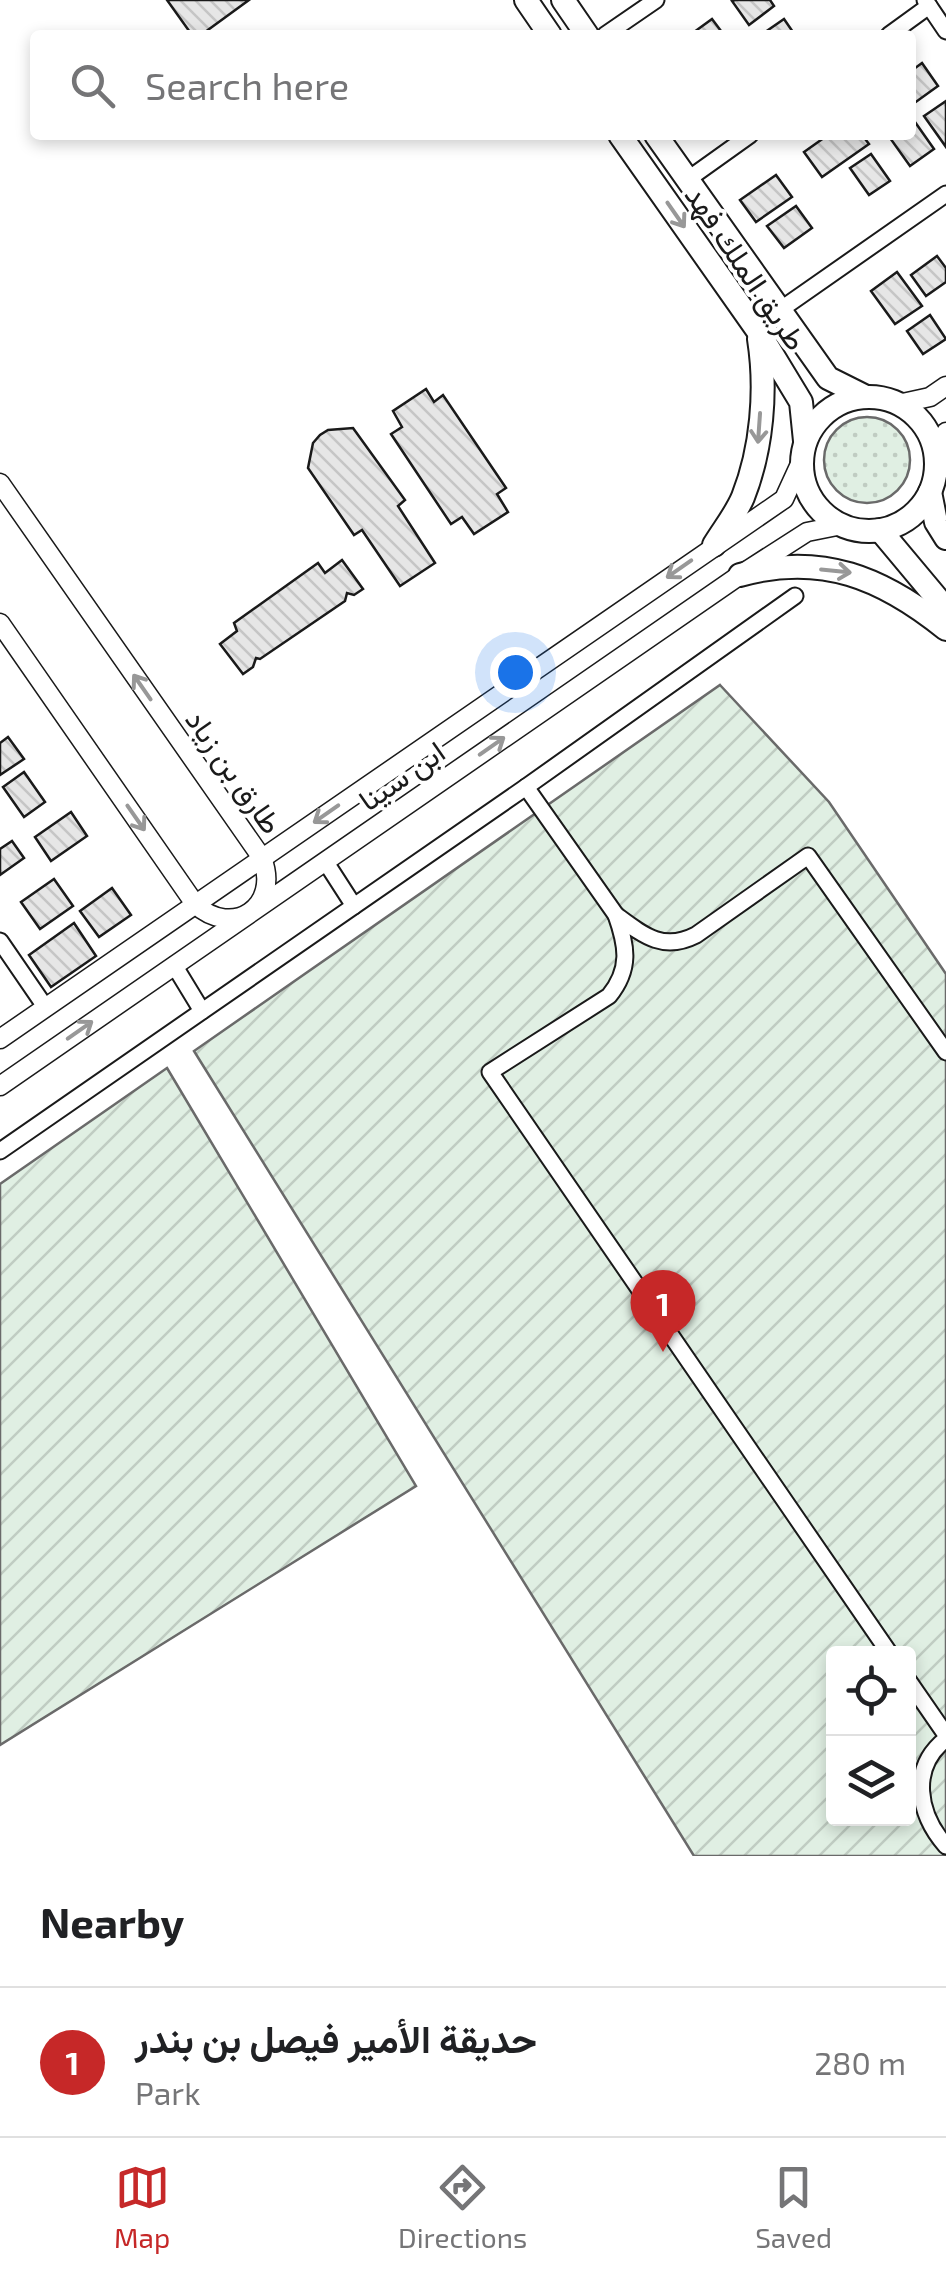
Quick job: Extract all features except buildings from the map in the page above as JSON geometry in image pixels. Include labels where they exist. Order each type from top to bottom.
[{"type":"main road","points":[[526,0],[547,30]]},
{"type":"main road","points":[[562,0],[583,30]]},
{"type":"main road","name":"طريق الملك فهد","points":[[624,140],[758,331],[800,402],[803,451]]},
{"type":"main road","name":"طريق الملك فهد","points":[[660,140],[828,378],[866,398]]},
{"type":"main road","points":[[714,545],[742,499],[757,447],[763,367],[758,331]]},
{"type":"main road","points":[[930,492],[918,510],[901,523],[880,530],[860,531],[824,515],[804,481],[803,451],[815,424],[846,401],[866,398],[898,404],[916,417],[929,436],[936,457],[930,492],[936,522],[946,538]]},
{"type":"main road","points":[[880,530],[946,609]]},
{"type":"main road","points":[[740,574],[770,566],[850,572],[910,600],[946,629]]},
{"type":"street","points":[[613,30],[656,0]]},
{"type":"street","points":[[894,30],[927,3],[946,30]]},
{"type":"street","points":[[688,180],[743,140]]},
{"type":"street","points":[[780,310],[946,194]]},
{"type":"street","points":[[898,404],[930,397],[946,386]]},
{"type":"street","points":[[936,457],[946,432]]},
{"type":"street","name":"ابن سينا","points":[[0,1039],[784,499],[803,451]]},
{"type":"street","name":"طارق بن زياد","points":[[0,484],[262,858],[267,870],[265,895],[248,914]]},
{"type":"street","name":"ابن سينا","points":[[0,1086],[740,574],[807,532],[842,525]]},
{"type":"street","points":[[0,1151],[795,596]]},
{"type":"street","points":[[0,624],[195,904],[214,917],[238,918],[248,914]]},
{"type":"street","points":[[526,787],[616,915],[626,944],[626,964],[620,983],[609,996],[490,1072],[885,1646]]},
{"type":"street","points":[[616,915],[643,934],[659,941],[680,943],[696,936],[808,856],[946,1052]]},
{"type":"street","points":[[325,861],[354,906]]},
{"type":"street","points":[[0,941],[46,1008]]},
{"type":"street","points":[[174,965],[202,1011]]},
{"type":"street","points":[[916,1692],[946,1737],[927,1762],[920,1785],[922,1808],[931,1829],[946,1846]]},
{"type":"green space","points":[[867,417],[897,430],[910,460],[897,490],[867,503],[837,490],[824,460],[837,430]]},
{"type":"green space","points":[[720,685],[829,802],[946,974],[946,1856],[694,1856],[194,1051]]},
{"type":"green space","points":[[167,1068],[416,1486],[0,1745],[0,1184]]},
{"type":"place","name":"حديقة الأمير فيصل بن بندر","points":[[663,1352]]}]
